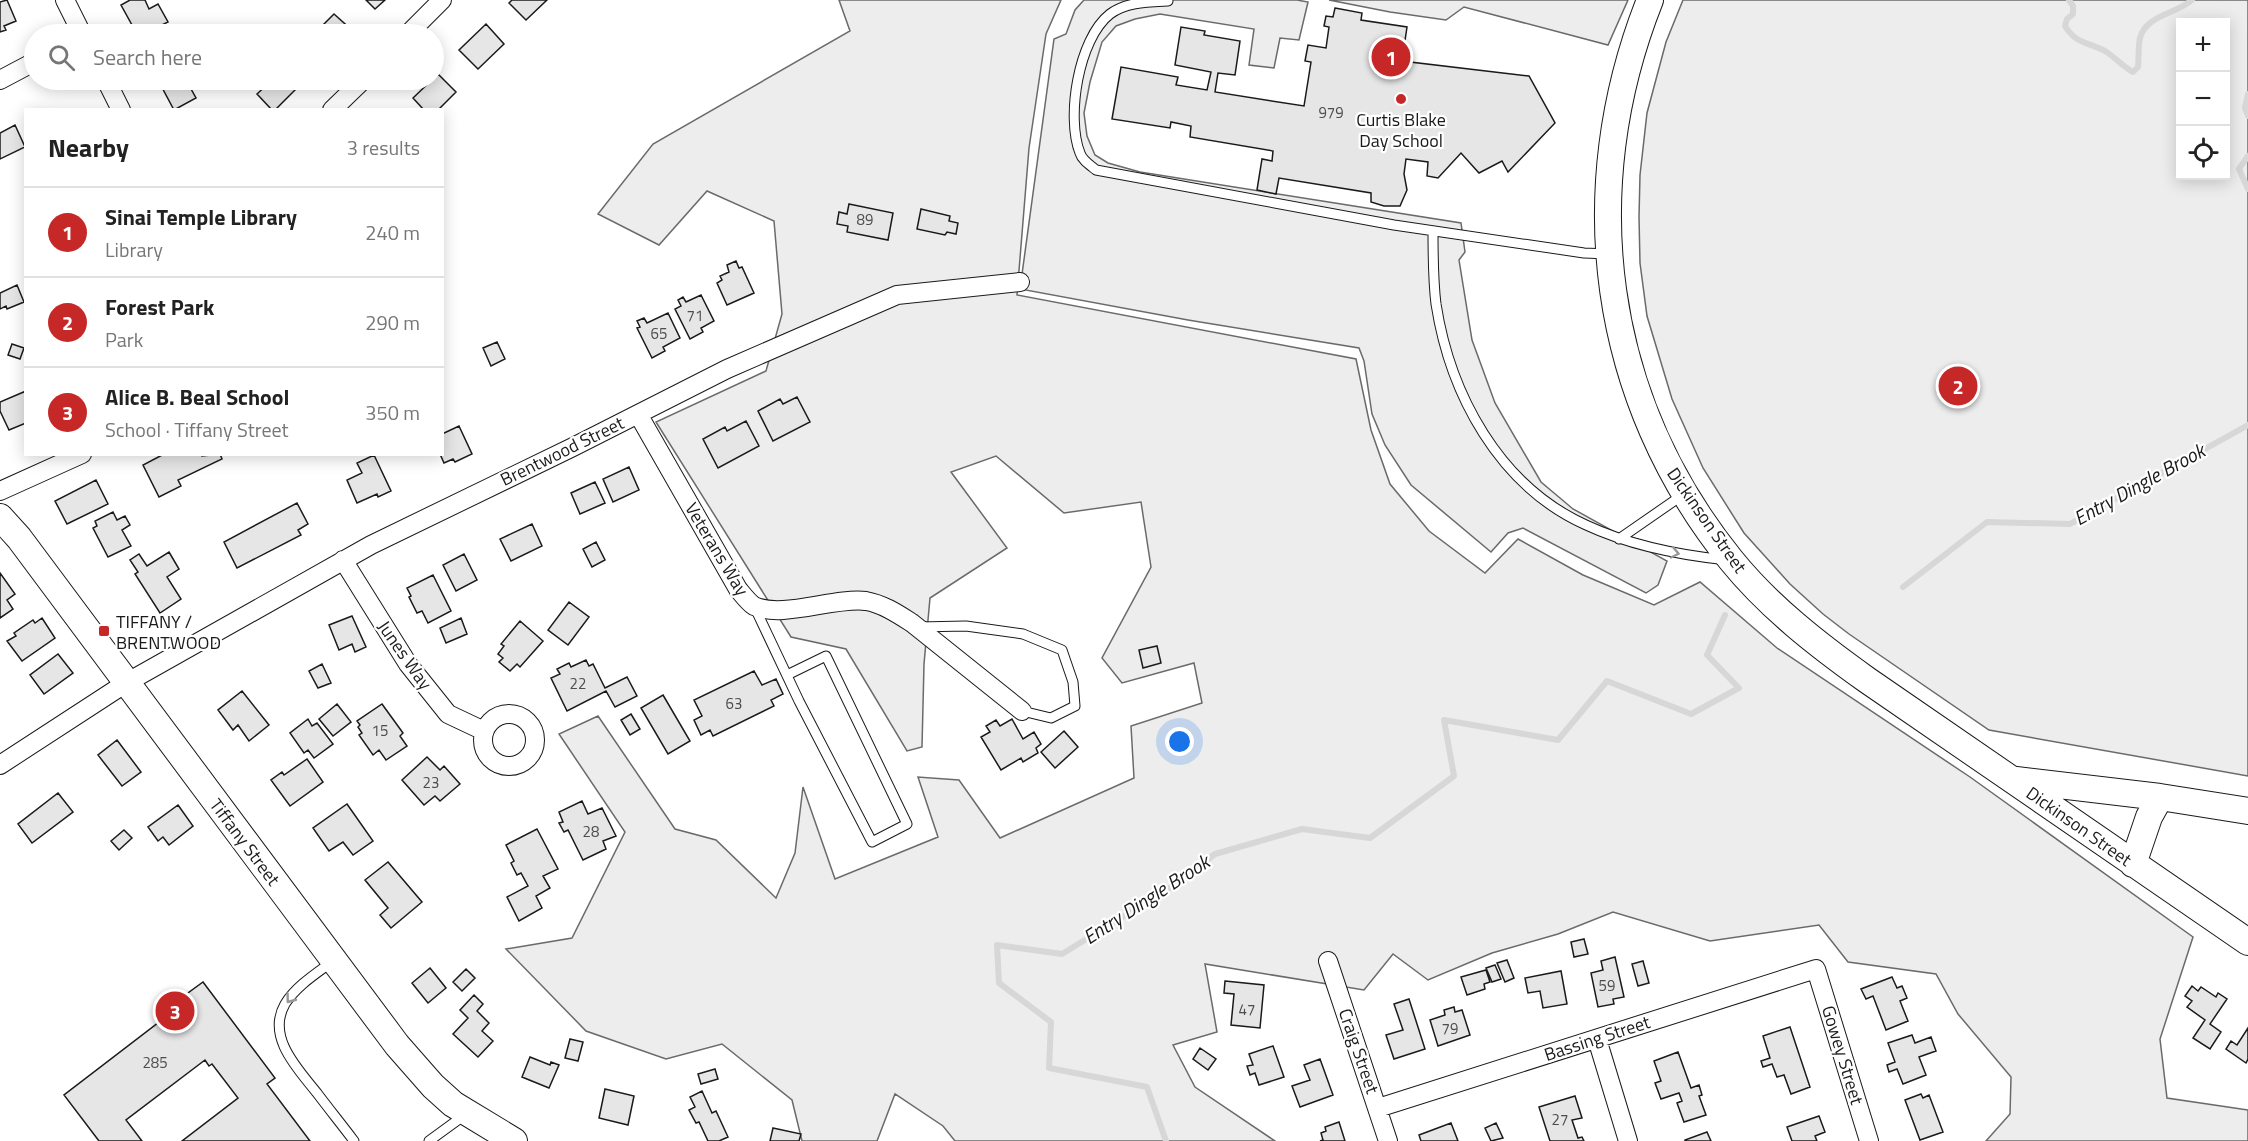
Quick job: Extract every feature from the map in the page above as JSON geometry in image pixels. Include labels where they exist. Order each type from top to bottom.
[{"type":"main road","name":"Dickinson Street","points":[[1650,0],[1627,68],[1614,125],[1608,179],[1609,254],[1619,321],[1638,395],[1657,442],[1685,493],[1732,561],[1777,608],[1826,649],[1861,676],[2248,942]]},
{"type":"main road","name":"Tiffany Street","points":[[0,517],[19,538],[333,961],[414,1066],[443,1095],[466,1113],[514,1141]]},
{"type":"main road","points":[[2011,780],[2160,797],[2248,811]]},
{"type":"main road","points":[[2133,864],[2149,817],[2160,797]]},
{"type":"street","points":[[65,0],[77,24]]},
{"type":"street","points":[[418,24],[442,0]]},
{"type":"street","points":[[0,80],[24,67]]},
{"type":"street","points":[[111,90],[120,108]]},
{"type":"street","points":[[334,108],[353,90]]},
{"type":"street","name":"Brentwood Street","points":[[0,765],[126,683],[343,560],[727,369],[897,295],[1020,282]]},
{"type":"street","name":"Veterans Way","points":[[638,414],[738,589],[754,606],[782,609],[851,601],[867,602],[899,614],[1022,711]]},
{"type":"street","points":[[0,491],[78,456]]},
{"type":"street","name":"Junes Way","points":[[343,560],[408,664],[448,714],[484,731]]},
{"type":"street","name":"Craig Street","points":[[1328,961],[1388,1141]]},
{"type":"street","name":"Bassing Street","points":[[1378,1108],[1816,969]]},
{"type":"street","name":"Gowey Street","points":[[1816,969],[1869,1141]]},
{"type":"street","points":[[1596,1039],[1628,1141]]},
{"type":"lane","points":[[1168,1],[1136,3],[1110,14],[1094,34],[1080,63],[1073,128],[1080,156],[1096,170],[1433,231],[1584,253],[1609,254]]},
{"type":"lane","points":[[1433,231],[1435,290],[1440,324],[1460,388],[1492,448],[1532,490],[1584,525],[1645,547],[1732,561]]},
{"type":"lane","points":[[1619,539],[1685,493]]},
{"type":"lane","points":[[754,606],[787,675],[872,842],[906,824],[826,656],[787,675]]},
{"type":"lane","points":[[916,627],[966,626],[1023,634],[1062,650],[1073,682],[1075,706],[1051,718],[1022,711]]},
{"type":"lane","points":[[333,961],[298,988],[285,1004],[279,1021],[280,1033],[292,1061],[354,1141]]},
{"type":"lane","points":[[429,1141],[466,1113]]},
{"type":"shaded area","points":[[839,0],[1061,0],[1046,34],[1029,148],[1017,295],[1356,359],[1371,430],[1390,484],[1429,531],[1485,573],[1518,539],[1583,575],[1654,605],[1700,582],[1777,648],[1970,777],[2193,937],[2160,1039],[2167,1098],[2248,1110],[2248,1141],[1986,1141],[2010,1114],[2011,1077],[1958,1014],[1936,974],[1848,962],[1819,925],[1710,941],[1613,912],[1558,934],[1492,953],[1428,980],[1393,954],[1364,990],[1205,964],[1217,1032],[1173,1045],[1195,1087],[1275,1141],[955,1141],[943,1126],[895,1094],[877,1141],[802,1141],[792,1100],[722,1044],[666,1059],[586,1031],[506,949],[572,938],[625,832],[559,734],[598,716],[675,829],[716,840],[776,898],[795,853],[803,787],[835,879],[938,837],[918,777],[959,780],[1000,838],[1134,778],[1131,726],[1202,703],[1194,663],[1122,683],[1102,658],[1151,567],[1141,502],[1064,513],[996,456],[951,472],[1007,548],[930,598],[924,664],[922,747],[907,751],[846,649],[791,637],[656,422],[766,371],[782,314],[774,221],[707,191],[659,245],[598,214],[653,144],[850,31]]},
{"type":"shaded area","points":[[1084,0],[1297,0],[1308,2],[1299,40],[1280,38],[1274,68],[1249,65],[1254,29],[1160,14],[1116,26],[1102,42],[1090,82],[1084,113],[1087,136],[1095,155],[1108,163],[1140,172],[1461,223],[1465,252],[1459,260],[1472,340],[1495,403],[1541,482],[1573,509],[1667,561],[1658,585],[1646,593],[1523,528],[1508,533],[1491,552],[1411,485],[1385,445],[1372,414],[1364,361],[1359,348],[1020,289],[1054,39],[1066,34],[1075,10]]},
{"type":"shaded area","points":[[1329,0],[1628,0],[1608,45],[1464,7],[1446,20]]},
{"type":"shaded area","points":[[1683,0],[2248,0],[2248,776],[1989,730],[1849,634],[1790,584],[1744,533],[1703,468],[1672,399],[1647,316],[1640,263],[1640,175],[1647,113],[1666,42]]},
{"type":"building","points":[[7,0],[16,21],[4,26],[6,30],[0,32],[0,2]]},
{"type":"building","points":[[130,0],[145,0],[149,9],[158,4],[168,22],[131,24],[121,5]]},
{"type":"building","points":[[366,0],[385,0],[375,9]]},
{"type":"building","points":[[512,0],[547,0],[526,20],[509,3]]},
{"type":"building","points":[[1335,8],[1362,13],[1361,20],[1407,27],[1402,61],[1529,76],[1555,123],[1508,172],[1502,161],[1479,173],[1461,153],[1438,178],[1427,176],[1428,162],[1406,159],[1404,174],[1407,190],[1400,206],[1384,206],[1371,202],[1371,193],[1279,178],[1276,194],[1257,190],[1262,159],[1272,161],[1273,151],[1190,137],[1191,126],[1171,122],[1170,128],[1112,119],[1121,67],[1178,77],[1176,85],[1207,90],[1211,72],[1175,65],[1181,27],[1205,31],[1204,35],[1240,41],[1235,75],[1218,73],[1215,92],[1304,106],[1311,62],[1305,61],[1308,45],[1326,48],[1329,27],[1324,26],[1326,16],[1333,17]]},
{"type":"building","points":[[334,14],[345,24],[324,24]]},
{"type":"building","points":[[486,24],[504,44],[478,69],[459,50]]},
{"type":"building","points":[[444,80],[456,92],[440,108],[422,108],[413,98],[421,90],[444,90]]},
{"type":"building","points":[[163,90],[192,90],[196,98],[178,108],[173,108]]},
{"type":"building","points":[[261,90],[295,90],[277,108],[270,108],[257,94]]},
{"type":"building","points":[[15,125],[24,147],[0,159],[0,133]]},
{"type":"building","points":[[849,204],[893,213],[888,240],[847,232],[848,226],[837,224],[839,212],[847,214]]},
{"type":"building","points":[[921,209],[950,216],[949,221],[958,223],[956,234],[947,232],[945,235],[917,229]]},
{"type":"building","points":[[736,261],[739,268],[742,267],[754,293],[727,305],[717,283],[722,280],[720,276],[729,272],[727,265]]},
{"type":"building","points":[[17,285],[24,302],[7,309],[6,306],[0,309],[0,293]]},
{"type":"building","points":[[701,295],[714,321],[701,328],[703,332],[690,339],[675,309],[681,306],[678,300],[683,297],[686,302]]},
{"type":"building","points":[[668,313],[680,338],[663,347],[665,351],[652,358],[637,328],[640,327],[637,321],[644,318],[647,323]]},
{"type":"building","points":[[497,342],[505,359],[491,366],[483,348]]},
{"type":"building","points":[[12,344],[24,348],[20,359],[8,355]]},
{"type":"building","points":[[24,392],[24,424],[9,430],[0,411],[0,402]]},
{"type":"building","points":[[797,397],[810,422],[773,441],[758,411],[780,399],[783,404]]},
{"type":"building","points":[[746,421],[759,446],[718,468],[703,439],[725,427],[727,431]]},
{"type":"building","points":[[459,426],[472,454],[455,462],[453,459],[444,463],[441,456],[444,456],[444,433]]},
{"type":"building","points":[[160,456],[221,456],[222,459],[178,480],[181,486],[159,497],[143,465]]},
{"type":"building","points":[[374,456],[391,491],[378,497],[377,494],[357,503],[347,480],[362,473],[357,463]]},
{"type":"building","points":[[629,467],[639,490],[613,502],[603,479]]},
{"type":"building","points":[[96,480],[108,504],[67,524],[55,501]]},
{"type":"building","points":[[595,482],[605,503],[580,514],[571,493]]},
{"type":"building","points":[[297,503],[308,524],[298,530],[301,535],[237,568],[224,542]]},
{"type":"building","points":[[113,512],[117,520],[125,516],[130,525],[122,530],[131,546],[108,557],[93,528],[97,526],[95,521]]},
{"type":"building","points":[[532,524],[542,546],[511,561],[500,539]]},
{"type":"building","points":[[596,542],[605,560],[592,567],[583,549]]},
{"type":"building","points":[[169,552],[179,569],[167,577],[181,599],[160,613],[135,574],[138,572],[130,560],[139,554],[147,566]]},
{"type":"building","points":[[464,554],[477,580],[456,591],[443,565]]},
{"type":"building","points":[[0,573],[15,594],[7,600],[13,609],[0,618]]},
{"type":"building","points":[[433,575],[451,611],[428,623],[422,611],[417,613],[407,588]]},
{"type":"building","points":[[569,602],[589,617],[568,645],[548,630]]},
{"type":"building","points":[[352,616],[366,647],[355,652],[352,644],[339,650],[329,625]]},
{"type":"building","points":[[42,618],[55,638],[22,661],[7,641],[16,636],[14,633],[33,620],[35,623]]},
{"type":"building","points":[[461,618],[467,634],[446,643],[440,628]]},
{"type":"building","points":[[520,621],[543,641],[520,667],[517,664],[510,671],[499,662],[503,658],[498,654],[504,646],[501,644]]},
{"type":"building","points":[[1157,646],[1161,663],[1143,668],[1139,650]]},
{"type":"building","points":[[58,654],[73,673],[44,694],[30,675]]},
{"type":"building","points":[[586,660],[589,666],[593,664],[605,688],[627,677],[637,696],[615,707],[606,691],[567,711],[551,678],[560,674],[557,669],[569,663],[571,667]]},
{"type":"building","points":[[322,664],[331,683],[318,688],[309,671]]},
{"type":"building","points":[[754,671],[762,685],[776,679],[783,694],[771,700],[774,706],[713,736],[710,730],[701,735],[694,720],[702,716],[694,700]]},
{"type":"building","points":[[242,691],[269,725],[249,741],[238,725],[233,730],[218,710]]},
{"type":"building","points":[[663,695],[690,741],[668,754],[641,708]]},
{"type":"building","points":[[337,704],[351,722],[333,736],[319,719]]},
{"type":"building","points":[[382,704],[403,733],[400,736],[407,746],[386,760],[379,750],[373,755],[359,735],[362,733],[357,721]]},
{"type":"building","points":[[631,714],[640,729],[630,735],[621,720]]},
{"type":"building","points":[[308,719],[312,726],[317,723],[333,744],[314,758],[308,750],[304,753],[290,733]]},
{"type":"building","points":[[1012,719],[1023,739],[1034,732],[1041,744],[1036,748],[1038,753],[1023,762],[1021,758],[1001,770],[981,737],[990,732],[986,726],[996,720],[1000,726]]},
{"type":"building","points":[[1064,731],[1078,747],[1055,768],[1041,752]]},
{"type":"building","points":[[117,740],[141,772],[122,786],[98,755]]},
{"type":"building","points":[[427,757],[440,770],[444,766],[460,784],[440,801],[435,796],[424,805],[402,780]]},
{"type":"building","points":[[307,759],[323,782],[290,806],[271,780],[282,772],[284,775]]},
{"type":"building","points":[[58,793],[73,812],[32,843],[18,824]]},
{"type":"building","points":[[582,801],[588,814],[602,808],[616,836],[603,841],[606,849],[583,860],[568,830],[564,832],[559,823],[563,822],[559,812]]},
{"type":"building","points":[[347,804],[373,841],[353,855],[343,842],[329,851],[313,828]]},
{"type":"building","points":[[178,805],[193,826],[169,845],[163,837],[158,841],[148,827]]},
{"type":"building","points":[[537,829],[558,869],[543,876],[550,888],[536,896],[542,908],[519,921],[507,897],[528,886],[521,873],[517,875],[511,863],[514,861],[506,845]]},
{"type":"building","points":[[124,830],[132,838],[119,850],[111,841]]},
{"type":"building","points":[[388,862],[422,902],[391,928],[380,915],[388,908],[365,880]]},
{"type":"building","points":[[1584,939],[1588,954],[1574,957],[1571,942]]},
{"type":"building","points":[[1615,957],[1624,997],[1613,999],[1614,1004],[1598,1007],[1591,973],[1603,970],[1601,961]]},
{"type":"building","points":[[1507,960],[1514,978],[1505,982],[1497,963]]},
{"type":"building","points":[[1643,961],[1649,983],[1638,986],[1632,964]]},
{"type":"building","points":[[1495,965],[1501,979],[1492,982],[1486,968]]},
{"type":"building","points":[[430,968],[446,988],[428,1003],[412,983]]},
{"type":"building","points":[[466,969],[475,978],[462,991],[453,982]]},
{"type":"building","points":[[1486,970],[1490,982],[1484,984],[1485,989],[1467,995],[1461,977]]},
{"type":"building","points":[[1561,971],[1567,1004],[1543,1008],[1540,991],[1528,993],[1525,978]]},
{"type":"building","points":[[1892,977],[1897,988],[1902,986],[1907,998],[1900,1001],[1908,1021],[1886,1030],[1873,996],[1866,999],[1861,989]]},
{"type":"building","points":[[1225,981],[1264,985],[1260,1028],[1231,1025],[1234,994],[1224,993]]},
{"type":"building","points":[[203,982],[275,1078],[267,1084],[310,1141],[182,1141],[238,1098],[212,1064],[209,1066],[205,1060],[126,1120],[142,1141],[99,1141],[64,1095],[180,1006],[177,1001]]},
{"type":"building","points":[[2192,986],[2198,991],[2201,987],[2216,997],[2218,993],[2227,999],[2210,1024],[2221,1032],[2210,1049],[2193,1038],[2205,1020],[2187,1007],[2192,1001],[2185,996]]},
{"type":"building","points":[[474,995],[483,1004],[477,1011],[489,1023],[482,1031],[493,1041],[478,1057],[453,1034],[468,1018],[460,1010]]},
{"type":"building","points":[[1409,999],[1425,1049],[1394,1059],[1386,1035],[1403,1030],[1394,1004]]},
{"type":"building","points":[[1454,1007],[1455,1012],[1462,1010],[1470,1035],[1438,1046],[1430,1020],[1445,1015],[1444,1010]]},
{"type":"building","points":[[1790,1027],[1810,1087],[1791,1094],[1784,1075],[1777,1077],[1772,1064],[1763,1067],[1761,1061],[1770,1058],[1763,1036]]},
{"type":"building","points":[[2248,1028],[2246,1063],[2226,1049],[2231,1041],[2237,1045]]},
{"type":"building","points":[[1912,1035],[1915,1043],[1931,1037],[1936,1051],[1919,1057],[1926,1075],[1903,1084],[1897,1069],[1889,1072],[1887,1065],[1895,1062],[1888,1043]]},
{"type":"building","points":[[570,1039],[583,1042],[578,1061],[565,1058]]},
{"type":"building","points":[[1273,1046],[1284,1077],[1259,1085],[1255,1073],[1250,1075],[1247,1066],[1253,1065],[1249,1054]]},
{"type":"building","points":[[1200,1048],[1216,1059],[1208,1070],[1193,1059]]},
{"type":"building","points":[[1678,1052],[1691,1088],[1699,1085],[1702,1095],[1699,1096],[1706,1115],[1684,1122],[1677,1103],[1682,1101],[1679,1093],[1661,1099],[1655,1083],[1661,1081],[1654,1061]]},
{"type":"building","points":[[530,1057],[550,1065],[551,1062],[559,1065],[549,1088],[522,1077]]},
{"type":"building","points":[[1320,1059],[1333,1095],[1300,1107],[1292,1086],[1310,1080],[1304,1065]]},
{"type":"building","points":[[715,1069],[718,1079],[701,1084],[698,1074]]},
{"type":"building","points":[[605,1089],[634,1096],[628,1125],[599,1118]]},
{"type":"building","points":[[702,1091],[712,1113],[716,1111],[728,1137],[719,1141],[708,1141],[699,1122],[696,1123],[689,1110],[695,1107],[690,1097]]},
{"type":"building","points":[[1921,1094],[1923,1098],[1929,1095],[1943,1132],[1920,1140],[1905,1100]]},
{"type":"building","points":[[1575,1096],[1582,1118],[1572,1120],[1578,1138],[1582,1137],[1584,1141],[1550,1141],[1539,1107]]},
{"type":"building","points":[[1819,1116],[1825,1132],[1815,1136],[1817,1141],[1792,1141],[1787,1127]]},
{"type":"building","points":[[1339,1122],[1345,1141],[1320,1141],[1323,1140],[1321,1133],[1326,1131],[1325,1127]]},
{"type":"building","points":[[1451,1123],[1458,1141],[1421,1141],[1419,1135]]},
{"type":"building","points":[[1496,1123],[1503,1138],[1491,1141],[1485,1128]]},
{"type":"building","points":[[773,1128],[801,1134],[799,1141],[770,1141]]},
{"type":"building","points":[[1707,1132],[1711,1141],[1685,1141],[1685,1140]]},
{"type":"waterway","points":[[2069,0],[2073,6],[2073,14],[2067,19],[2065,26],[2069,32],[2078,39],[2105,51],[2133,72],[2138,67],[2139,41],[2143,30],[2148,24],[2192,0]]},
{"type":"waterway","points":[[2248,94],[2245,108],[2248,116]]},
{"type":"waterway","name":"Entry Dingle Brook","points":[[2248,156],[2239,169],[2248,189]]},
{"type":"waterway","name":"Entry Dingle Brook","points":[[1903,587],[1987,522],[2070,524],[2248,425]]},
{"type":"waterway","name":"Entry Dingle Brook","points":[[1166,1141],[1147,1087],[1049,1068],[1051,1022],[999,983],[997,945],[1062,954],[1171,887],[1215,854],[1302,829],[1370,838],[1454,776],[1444,720],[1558,740],[1607,681],[1691,714],[1739,688],[1707,655],[1725,615]]},
{"type":"place","name":"Sinai Temple Library","points":[[1391,57]]},
{"type":"place","name":"Curtis Blake Day School","points":[[1401,99]]},
{"type":"place","name":"Forest Park","points":[[1958,386]]},
{"type":"place","name":"TIFFANY / BRENTWOOD","points":[[104,631]]},
{"type":"place","name":"Alice B. Beal School","points":[[175,1011]]}]
